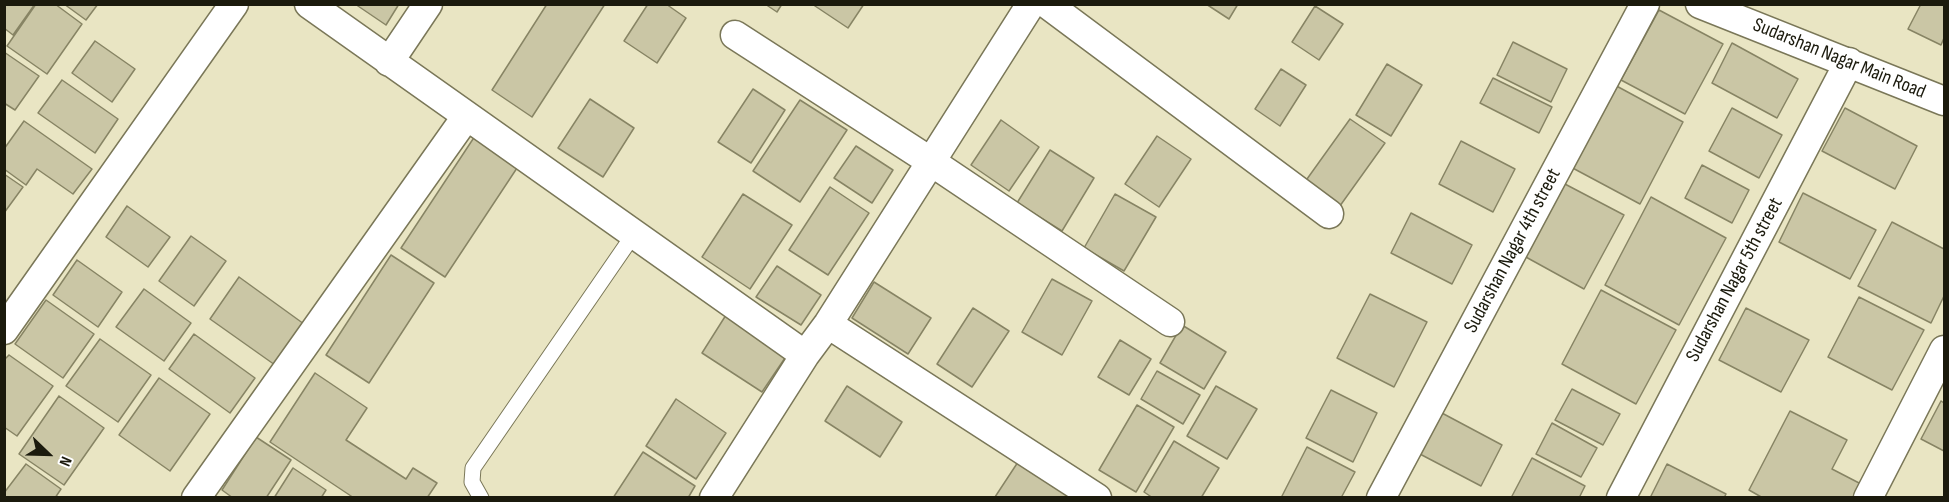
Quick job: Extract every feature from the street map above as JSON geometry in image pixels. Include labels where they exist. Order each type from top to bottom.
[{"type":"street","points":[[4,330],[234,4]]},
{"type":"street","points":[[309,4],[805,355]]},
{"type":"street","points":[[389,62],[428,4]]},
{"type":"street","points":[[714,498],[805,355],[828,324],[1031,4]]},
{"type":"street","points":[[1047,4],[1329,214]]},
{"type":"street","name":"Sudarshan Nagar 4th street","points":[[1381,498],[1645,4]]},
{"type":"street","name":"Sudarshan Nagar Main Road","points":[[1700,4],[1760,15],[1849,62],[1944,101]]},
{"type":"street","points":[[735,35],[930,161],[1170,322]]},
{"type":"street","name":"Sudarshan Nagar 5th street","points":[[1621,498],[1849,62]]},
{"type":"street","points":[[196,498],[466,117]]},
{"type":"street","points":[[828,324],[1097,498]]},
{"type":"street","points":[[1868,498],[1944,350]]},
{"type":"lane","points":[[481,498],[472,482],[473,468],[634,234]]},
{"type":"building","points":[[4,4],[35,4],[13,35],[4,28]]},
{"type":"building","points":[[36,4],[55,4],[82,24],[47,74],[7,46]]},
{"type":"building","points":[[64,4],[98,4],[86,20]]},
{"type":"building","points":[[355,4],[399,4],[386,25]]},
{"type":"building","points":[[547,4],[605,4],[532,117],[492,90]]},
{"type":"building","points":[[648,4],[666,4],[686,18],[657,63],[624,41]]},
{"type":"building","points":[[765,4],[782,4],[777,12]]},
{"type":"building","points":[[812,4],[864,4],[848,28]]},
{"type":"building","points":[[1206,4],[1238,4],[1229,19]]},
{"type":"building","points":[[1921,4],[1944,4],[1944,38],[1941,45],[1908,29]]},
{"type":"building","points":[[1315,6],[1343,24],[1319,60],[1292,42]]},
{"type":"building","points":[[1659,10],[1723,44],[1685,114],[1621,80]]},
{"type":"building","points":[[95,41],[135,69],[112,102],[72,73]]},
{"type":"building","points":[[1513,42],[1567,69],[1551,102],[1497,75]]},
{"type":"building","points":[[1732,43],[1798,79],[1777,118],[1712,83]]},
{"type":"building","points":[[4,52],[39,76],[15,110],[4,103]]},
{"type":"building","points":[[1387,64],[1422,85],[1391,136],[1356,115]]},
{"type":"building","points":[[1281,69],[1306,85],[1280,126],[1255,109]]},
{"type":"building","points":[[1493,78],[1552,107],[1539,133],[1480,103]]},
{"type":"building","points":[[62,80],[118,119],[95,153],[38,113]]},
{"type":"building","points":[[1611,83],[1683,122],[1640,204],[1567,165]]},
{"type":"building","points":[[753,89],[785,110],[751,163],[718,142]]},
{"type":"building","points":[[590,99],[634,128],[603,177],[558,148]]},
{"type":"building","points":[[800,100],[847,130],[800,202],[753,171]]},
{"type":"building","points":[[1732,108],[1782,135],[1759,178],[1709,151]]},
{"type":"building","points":[[1845,108],[1917,146],[1895,189],[1822,151]]},
{"type":"building","points":[[1350,119],[1385,143],[1337,210],[1302,186]]},
{"type":"building","points":[[1001,120],[1039,147],[1009,191],[971,165]]},
{"type":"building","points":[[24,121],[92,169],[73,194],[37,169],[26,185],[4,169],[4,149]]},
{"type":"building","points":[[475,136],[519,165],[445,277],[401,248]]},
{"type":"building","points":[[1157,136],[1191,159],[1159,207],[1125,184]]},
{"type":"building","points":[[1461,141],[1515,169],[1493,212],[1439,184]]},
{"type":"building","points":[[856,146],[893,170],[872,203],[834,178]]},
{"type":"building","points":[[1050,150],[1094,178],[1062,231],[1017,203]]},
{"type":"building","points":[[1702,165],[1749,190],[1732,223],[1685,198]]},
{"type":"building","points":[[4,174],[23,187],[4,213]]},
{"type":"building","points":[[1563,183],[1624,215],[1584,289],[1524,256]]},
{"type":"building","points":[[830,187],[869,213],[828,275],[789,250]]},
{"type":"building","points":[[1803,193],[1876,230],[1850,279],[1779,242]]},
{"type":"building","points":[[743,194],[792,225],[750,289],[702,257]]},
{"type":"building","points":[[1115,194],[1156,217],[1124,271],[1084,248]]},
{"type":"building","points":[[1651,197],[1726,238],[1679,325],[1605,285]]},
{"type":"building","points":[[127,206],[170,237],[148,267],[106,237]]},
{"type":"building","points":[[1411,213],[1472,245],[1452,284],[1391,253]]},
{"type":"building","points":[[1892,222],[1944,249],[1944,296],[1931,323],[1858,286]]},
{"type":"building","points":[[191,236],[226,261],[194,306],[159,281]]},
{"type":"building","points":[[391,255],[434,283],[369,383],[326,355]]},
{"type":"building","points":[[77,260],[122,292],[98,327],[53,295]]},
{"type":"building","points":[[777,266],[821,295],[801,325],[756,297]]},
{"type":"building","points":[[239,277],[304,324],[275,365],[210,319]]},
{"type":"building","points":[[1052,279],[1092,301],[1062,355],[1022,332]]},
{"type":"building","points":[[874,282],[931,318],[908,354],[852,318]]},
{"type":"building","points":[[144,289],[191,323],[164,361],[116,327]]},
{"type":"building","points":[[1601,290],[1676,330],[1636,404],[1562,364]]},
{"type":"building","points":[[1370,294],[1427,322],[1394,387],[1337,358]]},
{"type":"building","points":[[1859,297],[1924,330],[1892,390],[1828,357]]},
{"type":"building","points":[[46,300],[94,334],[63,378],[15,344]]},
{"type":"building","points":[[973,308],[1009,331],[972,387],[937,364]]},
{"type":"building","points":[[1746,308],[1809,340],[1781,392],[1719,360]]},
{"type":"building","points":[[726,315],[787,355],[762,392],[702,353]]},
{"type":"building","points":[[1182,325],[1226,352],[1204,389],[1160,363]]},
{"type":"building","points":[[194,334],[255,378],[230,413],[169,369]]},
{"type":"building","points":[[100,339],[151,375],[118,422],[66,386]]},
{"type":"building","points":[[1120,340],[1151,359],[1129,395],[1098,377]]},
{"type":"building","points":[[9,355],[53,386],[17,436],[4,427],[4,360]]},
{"type":"building","points":[[1157,371],[1200,395],[1183,424],[1141,399]]},
{"type":"building","points":[[315,373],[367,408],[346,440],[406,479],[413,468],[437,483],[427,498],[354,498],[270,442]]},
{"type":"building","points":[[159,378],[210,414],[170,471],[119,435]]},
{"type":"building","points":[[847,386],[902,422],[880,457],[825,421]]},
{"type":"building","points":[[1216,386],[1257,409],[1227,459],[1187,436]]},
{"type":"building","points":[[1572,389],[1620,414],[1603,445],[1555,420]]},
{"type":"building","points":[[1331,390],[1377,413],[1353,462],[1306,438]]},
{"type":"building","points":[[59,396],[104,428],[64,485],[19,454]]},
{"type":"building","points":[[676,399],[726,433],[696,479],[646,446]]},
{"type":"building","points":[[1941,401],[1944,403],[1944,451],[1921,439]]},
{"type":"building","points":[[1137,405],[1174,427],[1136,492],[1099,470]]},
{"type":"building","points":[[1790,411],[1847,440],[1832,469],[1861,484],[1854,498],[1763,498],[1749,490]]},
{"type":"building","points":[[1440,412],[1502,445],[1481,486],[1418,453]]},
{"type":"building","points":[[1552,423],[1597,448],[1581,477],[1536,454]]},
{"type":"building","points":[[256,437],[291,460],[266,498],[233,498],[222,490]]},
{"type":"building","points":[[1174,441],[1219,468],[1201,498],[1153,498],[1144,492]]},
{"type":"building","points":[[1307,447],[1355,472],[1341,498],[1281,498]]},
{"type":"building","points":[[643,452],[695,486],[688,498],[613,498]]},
{"type":"building","points":[[1532,458],[1585,486],[1579,498],[1511,498]]},
{"type":"building","points":[[1018,462],[1071,498],[995,497]]},
{"type":"building","points":[[26,464],[61,489],[55,498],[4,498],[4,493]]},
{"type":"building","points":[[1667,464],[1726,494],[1724,498],[1650,498]]},
{"type":"building","points":[[293,468],[326,490],[321,498],[274,498]]}]
